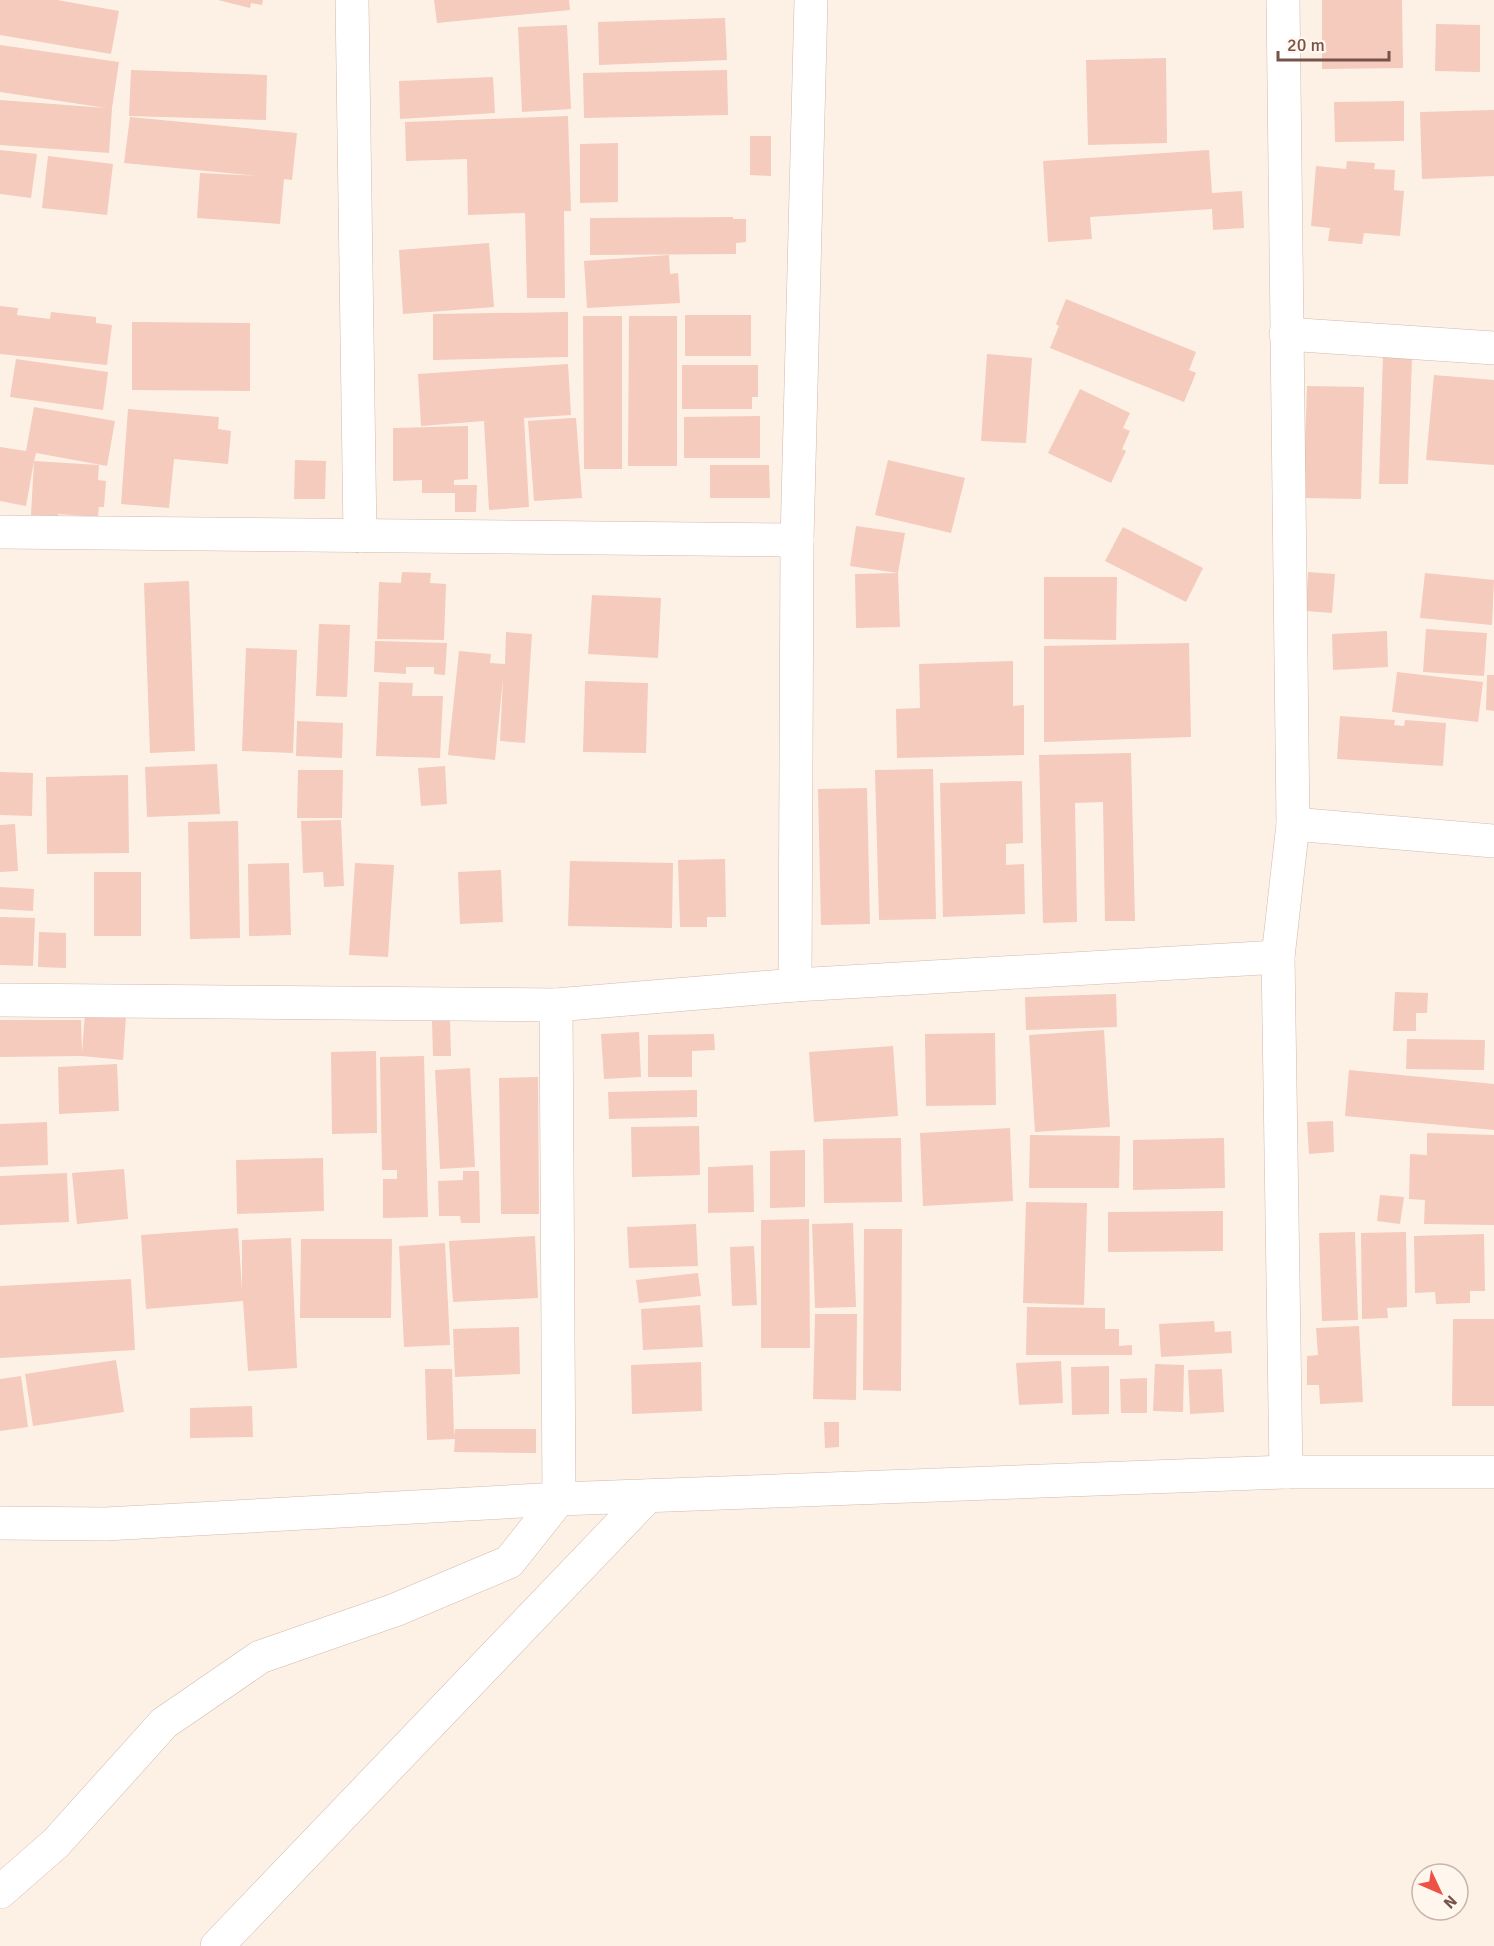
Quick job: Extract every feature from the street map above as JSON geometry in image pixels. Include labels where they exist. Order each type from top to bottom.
[{"type":"street","points":[[352,0],[360,536]]},
{"type":"street","points":[[795,985],[797,540],[810,0]]},
{"type":"street","points":[[1284,0],[1293,824],[1278,957],[1286,1473]]},
{"type":"street","points":[[1286,334],[1494,348]]},
{"type":"street","points":[[0,532],[797,540]]},
{"type":"street","points":[[1293,824],[1494,841]]},
{"type":"street","points":[[0,1000],[556,1005],[795,985],[1278,957]]},
{"type":"street","points":[[0,1892],[56,1843],[164,1723],[260,1658],[394,1610],[509,1562],[559,1499],[556,1005]]},
{"type":"street","points":[[0,1522],[106,1524],[559,1499],[1286,1473],[1494,1472]]},
{"type":"street","points":[[217,1946],[648,1496]]},
{"type":"building","points":[[0,0],[57,0],[119,11],[111,54],[0,35]]},
{"type":"building","points":[[218,0],[263,0],[262,5],[251,3],[250,8]]},
{"type":"building","points":[[434,0],[569,0],[570,10],[437,23]]},
{"type":"building","points":[[1322,0],[1402,0],[1403,68],[1322,69]]},
{"type":"building","points":[[725,18],[727,60],[599,65],[598,22]]},
{"type":"building","points":[[1436,24],[1480,25],[1480,72],[1435,71]]},
{"type":"building","points":[[567,25],[571,109],[522,112],[518,27]]},
{"type":"building","points":[[0,45],[119,62],[112,108],[109,153],[0,145],[0,100],[106,108],[0,92]]},
{"type":"building","points":[[1166,58],[1167,143],[1088,145],[1086,60]]},
{"type":"building","points":[[131,70],[267,75],[266,120],[129,116]]},
{"type":"building","points":[[727,70],[728,115],[584,118],[583,73]]},
{"type":"building","points":[[493,77],[495,113],[400,119],[399,81]]},
{"type":"building","points":[[1404,101],[1404,141],[1335,142],[1334,102]]},
{"type":"building","points":[[1494,110],[1494,176],[1422,179],[1420,112]]},
{"type":"building","points":[[568,116],[571,211],[564,211],[565,298],[527,298],[525,213],[468,215],[467,159],[406,161],[405,122]]},
{"type":"building","points":[[130,117],[297,133],[292,180],[284,179],[280,224],[197,218],[200,173],[259,176],[124,163]]},
{"type":"building","points":[[750,136],[771,136],[771,176],[750,175]]},
{"type":"building","points":[[618,143],[618,202],[580,203],[580,144]]},
{"type":"building","points":[[0,150],[37,154],[31,198],[0,194]]},
{"type":"building","points":[[1209,150],[1212,193],[1242,191],[1244,228],[1213,230],[1212,209],[1090,217],[1092,239],[1048,242],[1043,161]]},
{"type":"building","points":[[48,156],[113,164],[107,215],[42,208]]},
{"type":"building","points":[[1347,161],[1375,163],[1374,169],[1395,170],[1394,190],[1404,191],[1400,236],[1364,233],[1362,244],[1328,241],[1330,228],[1311,226],[1316,166],[1346,169]]},
{"type":"building","points":[[733,217],[733,219],[746,219],[746,242],[736,243],[736,254],[590,255],[590,218]]},
{"type":"building","points":[[489,243],[494,307],[403,314],[399,250]]},
{"type":"building","points":[[669,255],[670,274],[678,273],[680,303],[587,308],[584,261]]},
{"type":"building","points":[[1066,299],[1196,352],[1189,370],[1196,373],[1184,402],[1050,348]]},
{"type":"building","points":[[0,306],[18,308],[17,315],[50,319],[51,312],[96,317],[96,323],[112,325],[107,365],[0,354]]},
{"type":"building","points":[[568,312],[568,357],[433,360],[433,314]]},
{"type":"building","points":[[685,315],[751,315],[751,356],[685,356]]},
{"type":"building","points":[[583,316],[622,316],[622,469],[584,469]]},
{"type":"building","points":[[629,316],[677,316],[677,466],[628,466]]},
{"type":"building","points":[[132,322],[250,323],[250,391],[132,390]]},
{"type":"building","points":[[987,354],[1032,358],[1026,443],[981,441]]},
{"type":"building","points":[[1383,355],[1412,356],[1408,484],[1379,484]]},
{"type":"building","points":[[16,359],[108,372],[103,410],[10,397]]},
{"type":"building","points":[[568,364],[571,415],[524,418],[529,507],[489,510],[484,421],[421,426],[418,374]]},
{"type":"building","points":[[682,365],[758,365],[758,397],[752,397],[752,409],[682,409]]},
{"type":"building","points":[[1434,375],[1494,380],[1494,465],[1426,460]]},
{"type":"building","points":[[1307,386],[1364,387],[1361,499],[1303,498]]},
{"type":"building","points":[[1080,389],[1130,413],[1123,428],[1130,431],[1122,449],[1126,451],[1111,483],[1048,453]]},
{"type":"building","points":[[34,407],[115,421],[107,466],[36,453],[26,506],[0,501],[0,447],[26,451]]},
{"type":"building","points":[[128,409],[219,417],[218,429],[231,431],[228,464],[174,459],[169,508],[121,504]]},
{"type":"building","points":[[760,416],[760,458],[684,458],[684,417]]},
{"type":"building","points":[[576,418],[582,498],[534,501],[528,421]]},
{"type":"building","points":[[468,426],[468,479],[454,480],[454,485],[477,485],[476,512],[455,512],[455,493],[422,493],[422,480],[393,481],[393,428]]},
{"type":"building","points":[[295,460],[326,461],[325,499],[294,499]]},
{"type":"building","points":[[888,460],[965,478],[951,533],[875,515]]},
{"type":"building","points":[[34,461],[99,465],[98,480],[106,481],[104,507],[99,507],[98,517],[58,514],[58,516],[31,515]]},
{"type":"building","points":[[710,465],[769,465],[770,498],[710,498]]},
{"type":"building","points":[[856,526],[905,533],[898,573],[850,566]]},
{"type":"building","points":[[1123,527],[1203,568],[1186,602],[1105,561]]},
{"type":"building","points":[[402,572],[431,573],[430,583],[446,584],[444,640],[377,639],[379,582],[401,583]]},
{"type":"building","points":[[1308,572],[1335,574],[1332,613],[1306,611]]},
{"type":"building","points":[[898,573],[900,627],[856,628],[855,574]]},
{"type":"building","points":[[1425,573],[1494,580],[1492,625],[1420,618]]},
{"type":"building","points":[[1044,577],[1117,577],[1116,640],[1044,639]]},
{"type":"building","points":[[189,581],[195,751],[150,753],[144,583]]},
{"type":"building","points":[[592,595],[661,598],[658,658],[588,654]]},
{"type":"building","points":[[319,624],[350,625],[347,697],[316,696]]},
{"type":"building","points":[[1426,629],[1487,633],[1484,676],[1423,672]]},
{"type":"building","points":[[1387,631],[1388,667],[1333,670],[1332,634]]},
{"type":"building","points":[[506,632],[532,634],[525,743],[500,741],[503,678],[495,760],[448,755],[459,651],[491,654],[490,663],[505,664]]},
{"type":"building","points":[[375,641],[447,643],[445,675],[434,674],[434,667],[406,667],[406,674],[374,672]]},
{"type":"building","points":[[1189,643],[1191,737],[1044,742],[1044,646]]},
{"type":"building","points":[[246,648],[297,650],[293,753],[242,751]]},
{"type":"building","points":[[1013,661],[1013,706],[1024,705],[1024,755],[897,758],[896,709],[920,708],[919,664]]},
{"type":"building","points":[[1397,672],[1483,682],[1478,722],[1392,712]]},
{"type":"building","points":[[1487,675],[1494,675],[1494,711],[1486,710]]},
{"type":"building","points":[[585,681],[648,683],[646,753],[583,752]]},
{"type":"building","points":[[379,682],[413,683],[412,696],[443,696],[440,758],[376,756]]},
{"type":"building","points":[[1340,716],[1395,720],[1394,725],[1404,726],[1405,720],[1446,723],[1443,766],[1337,759]]},
{"type":"building","points":[[297,721],[343,723],[342,758],[296,756]]},
{"type":"building","points":[[1131,753],[1135,921],[1105,921],[1103,802],[1075,803],[1077,922],[1043,923],[1039,755]]},
{"type":"building","points":[[217,764],[220,814],[147,817],[145,767]]},
{"type":"building","points":[[445,766],[447,804],[421,806],[418,768]]},
{"type":"building","points":[[933,769],[936,919],[879,920],[875,770]]},
{"type":"building","points":[[298,770],[343,770],[342,818],[297,818]]},
{"type":"building","points":[[0,772],[33,773],[32,816],[0,815]]},
{"type":"building","points":[[128,775],[129,853],[47,854],[46,777]]},
{"type":"building","points":[[1022,781],[1023,843],[1006,844],[1006,865],[1024,864],[1025,914],[943,917],[940,783]]},
{"type":"building","points":[[867,788],[870,924],[821,925],[818,789]]},
{"type":"building","points":[[341,820],[344,886],[324,887],[323,872],[303,873],[301,821]]},
{"type":"building","points":[[238,821],[240,938],[190,939],[188,822]]},
{"type":"building","points":[[15,824],[18,871],[0,872],[0,825]]},
{"type":"building","points":[[725,859],[726,917],[707,917],[707,927],[680,927],[678,860]]},
{"type":"building","points":[[570,861],[673,863],[672,928],[568,926]]},
{"type":"building","points":[[289,863],[291,935],[249,936],[248,864]]},
{"type":"building","points":[[355,863],[394,865],[388,957],[349,955]]},
{"type":"building","points":[[501,870],[503,922],[460,924],[458,872]]},
{"type":"building","points":[[94,872],[141,872],[141,936],[94,936]]},
{"type":"building","points":[[0,887],[34,889],[33,911],[0,909]]},
{"type":"building","points":[[0,917],[35,918],[33,966],[0,965]]},
{"type":"building","points":[[39,932],[66,933],[66,968],[38,967]]},
{"type":"building","points":[[1395,992],[1428,993],[1427,1013],[1416,1013],[1416,1031],[1393,1031]]},
{"type":"building","points":[[1116,994],[1117,1027],[1026,1030],[1025,997]]},
{"type":"building","points":[[85,1013],[126,1016],[123,1060],[82,1056],[0,1057],[0,1020],[81,1020],[82,1053]]},
{"type":"building","points":[[450,1020],[451,1056],[433,1056],[432,1021]]},
{"type":"building","points":[[1104,1030],[1110,1127],[1035,1132],[1029,1035]]},
{"type":"building","points":[[639,1032],[641,1077],[604,1079],[601,1034]]},
{"type":"building","points":[[995,1033],[996,1105],[926,1106],[925,1034]]},
{"type":"building","points":[[714,1034],[715,1050],[692,1051],[692,1077],[648,1077],[648,1035]]},
{"type":"building","points":[[1407,1039],[1485,1040],[1484,1070],[1406,1069]]},
{"type":"building","points":[[893,1046],[898,1116],[814,1122],[809,1052]]},
{"type":"building","points":[[376,1051],[377,1133],[332,1134],[331,1052]]},
{"type":"building","points":[[424,1056],[428,1217],[383,1218],[383,1179],[397,1179],[397,1170],[382,1170],[380,1057]]},
{"type":"building","points":[[117,1064],[119,1111],[59,1114],[58,1067]]},
{"type":"building","points":[[470,1068],[475,1167],[440,1169],[435,1070]]},
{"type":"building","points":[[1349,1070],[1494,1084],[1494,1130],[1345,1116]]},
{"type":"building","points":[[538,1077],[539,1214],[501,1214],[499,1078]]},
{"type":"building","points":[[697,1090],[697,1117],[609,1119],[608,1092]]},
{"type":"building","points":[[1333,1121],[1334,1152],[1309,1154],[1307,1122]]},
{"type":"building","points":[[47,1122],[48,1165],[0,1167],[0,1124]]},
{"type":"building","points":[[699,1126],[700,1175],[632,1177],[631,1127]]},
{"type":"building","points":[[1010,1128],[1013,1201],[923,1206],[920,1133]]},
{"type":"building","points":[[1427,1133],[1494,1135],[1494,1225],[1424,1224],[1425,1200],[1409,1199],[1410,1154],[1427,1155]]},
{"type":"building","points":[[1030,1135],[1120,1136],[1119,1188],[1029,1188]]},
{"type":"building","points":[[901,1138],[902,1202],[824,1203],[823,1139]]},
{"type":"building","points":[[1224,1138],[1225,1188],[1133,1190],[1133,1140]]},
{"type":"building","points":[[805,1150],[805,1207],[770,1208],[770,1151]]},
{"type":"building","points":[[323,1158],[324,1211],[237,1214],[236,1160]]},
{"type":"building","points":[[753,1165],[754,1212],[708,1213],[708,1167]]},
{"type":"building","points":[[124,1169],[128,1219],[77,1224],[72,1173]]},
{"type":"building","points":[[463,1171],[479,1171],[480,1223],[461,1223],[460,1216],[439,1216],[438,1181],[463,1180]]},
{"type":"building","points":[[67,1173],[69,1222],[0,1225],[0,1176]]},
{"type":"building","points":[[1380,1195],[1404,1197],[1400,1224],[1377,1221]]},
{"type":"building","points":[[1026,1202],[1087,1203],[1084,1305],[1023,1303]]},
{"type":"building","points":[[1223,1211],[1223,1251],[1108,1252],[1108,1212]]},
{"type":"building","points":[[809,1219],[810,1348],[761,1348],[761,1220]]},
{"type":"building","points":[[853,1223],[856,1307],[815,1308],[812,1224]]},
{"type":"building","points":[[696,1224],[698,1266],[629,1268],[627,1227]]},
{"type":"building","points":[[238,1228],[242,1290],[242,1240],[291,1238],[297,1368],[248,1371],[243,1301],[146,1309],[141,1235]]},
{"type":"building","points":[[864,1229],[902,1229],[901,1391],[863,1390]]},
{"type":"building","points":[[1355,1232],[1358,1320],[1322,1321],[1319,1233]]},
{"type":"building","points":[[1406,1232],[1407,1307],[1387,1308],[1388,1318],[1362,1319],[1361,1233]]},
{"type":"building","points":[[1484,1234],[1485,1291],[1470,1291],[1470,1303],[1436,1304],[1435,1292],[1415,1293],[1414,1236]]},
{"type":"building","points":[[535,1236],[538,1298],[453,1302],[449,1241]]},
{"type":"building","points":[[301,1239],[392,1239],[391,1318],[300,1318]]},
{"type":"building","points":[[445,1243],[450,1345],[404,1347],[399,1246]]},
{"type":"building","points":[[754,1246],[757,1305],[732,1306],[730,1247]]},
{"type":"building","points":[[698,1273],[701,1296],[639,1303],[636,1280]]},
{"type":"building","points":[[131,1279],[135,1350],[0,1358],[0,1286]]},
{"type":"building","points":[[700,1305],[703,1347],[643,1350],[641,1309]]},
{"type":"building","points":[[1027,1307],[1105,1308],[1105,1329],[1119,1329],[1119,1346],[1132,1345],[1132,1355],[1026,1355]]},
{"type":"building","points":[[815,1314],[857,1314],[856,1400],[813,1399]]},
{"type":"building","points":[[1453,1319],[1494,1319],[1494,1406],[1452,1406]]},
{"type":"building","points":[[1214,1321],[1215,1332],[1231,1331],[1232,1353],[1161,1357],[1159,1324]]},
{"type":"building","points":[[1359,1326],[1363,1402],[1320,1404],[1319,1385],[1307,1385],[1307,1356],[1318,1355],[1316,1328]]},
{"type":"building","points":[[519,1327],[520,1374],[455,1377],[453,1329]]},
{"type":"building","points":[[116,1360],[124,1412],[33,1426],[25,1374]]},
{"type":"building","points":[[1061,1361],[1063,1403],[1019,1405],[1016,1363]]},
{"type":"building","points":[[701,1362],[702,1411],[632,1414],[631,1365]]},
{"type":"building","points":[[1155,1364],[1184,1365],[1183,1412],[1153,1411]]},
{"type":"building","points":[[1109,1366],[1109,1414],[1072,1415],[1071,1367]]},
{"type":"building","points":[[425,1369],[452,1369],[454,1436],[455,1429],[536,1429],[536,1453],[454,1452],[455,1439],[427,1440]]},
{"type":"building","points":[[1222,1369],[1224,1412],[1190,1414],[1188,1370]]},
{"type":"building","points":[[21,1376],[28,1427],[0,1431],[0,1379]]},
{"type":"building","points":[[1147,1378],[1147,1413],[1121,1413],[1120,1379]]},
{"type":"building","points":[[252,1406],[253,1437],[190,1438],[190,1408]]},
{"type":"building","points":[[824,1422],[839,1422],[839,1447],[825,1448]]}]
